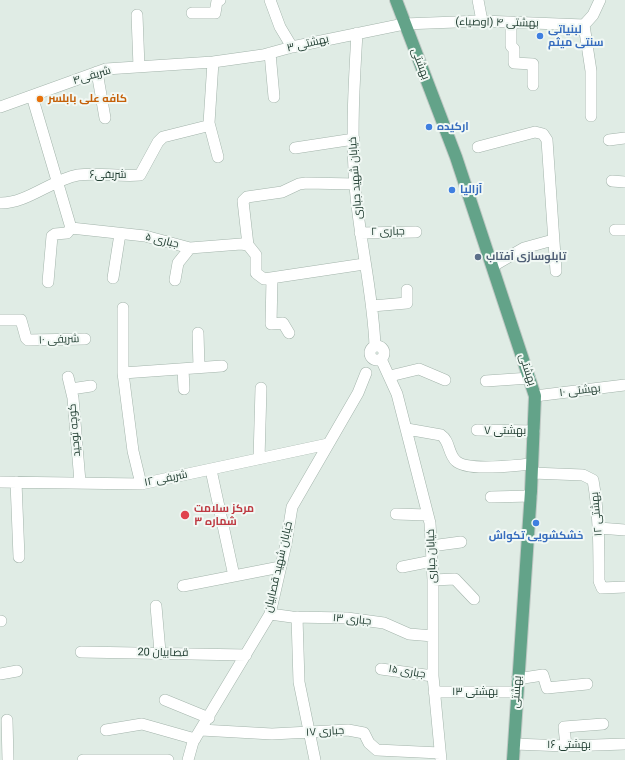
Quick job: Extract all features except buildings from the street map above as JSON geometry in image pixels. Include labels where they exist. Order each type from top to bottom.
[{"type":"main road","name":"بهشتی","points":[[396,0],[456,158],[535,396],[531,496],[513,760]]},
{"type":"street","points":[[192,13],[215,13],[217,2],[220,0]]},
{"type":"street","points":[[270,0],[280,27],[292,47]]},
{"type":"street","points":[[478,0],[482,22]]},
{"type":"street","points":[[591,116],[591,71],[584,25],[593,15],[600,0]]},
{"type":"street","points":[[137,15],[139,67]]},
{"type":"street","name":"بهشتی ۴ (اوصیاء)","points":[[404,24],[482,22],[584,25]]},
{"type":"street","name":"بهشتی ۳","points":[[213,62],[270,53],[292,47],[404,24]]},
{"type":"street","points":[[511,24],[511,46],[514,49],[514,63],[533,64],[533,85]]},
{"type":"street","name":"خیابان شهید جباری","points":[[357,33],[353,104],[355,184],[364,264],[372,306],[377,354]]},
{"type":"street","points":[[270,53],[274,97]]},
{"type":"street","points":[[213,62],[210,123],[218,157]]},
{"type":"street","name":"شریفی۴","points":[[0,106],[106,69],[213,62]]},
{"type":"street","points":[[97,72],[105,118]]},
{"type":"street","points":[[32,96],[71,228],[67,233],[55,234],[52,236],[48,282]]},
{"type":"street","name":"شریفی۶","points":[[0,203],[11,204],[58,181],[79,175],[140,175],[158,142],[163,137],[207,126],[210,123]]},
{"type":"street","points":[[478,147],[535,132],[543,134],[547,140],[556,271]]},
{"type":"street","points":[[609,140],[625,138]]},
{"type":"street","points":[[295,148],[354,139]]},
{"type":"street","points":[[612,181],[625,182]]},
{"type":"street","points":[[355,184],[299,184],[282,192],[247,197],[243,201],[248,245],[256,255],[256,273],[264,279],[364,264]]},
{"type":"street","name":"جباری ۵","points":[[71,228],[145,236],[190,248],[241,244],[248,245]]},
{"type":"street","name":"جباری ۲","points":[[360,233],[416,232]]},
{"type":"street","points":[[113,278],[120,234]]},
{"type":"street","points":[[493,266],[524,248],[554,240]]},
{"type":"street","points":[[175,280],[178,263],[190,248]]},
{"type":"street","points":[[272,279],[271,324],[283,323],[289,333]]},
{"type":"street","points":[[372,306],[407,303],[407,290]]},
{"type":"street","points":[[123,308],[123,372],[133,450],[141,484]]},
{"type":"street","name":"شریفی ۱۰","points":[[0,320],[21,320],[26,338],[28,340],[85,339]]},
{"type":"street","points":[[198,333],[199,368]]},
{"type":"street","name":"خیابان شهید قصابیان","points":[[188,760],[198,734],[209,718],[270,614],[286,544],[292,507],[358,393],[366,373],[377,354]]},
{"type":"street","name":"خیابان جباری","points":[[377,354],[390,376],[397,394],[428,515],[433,580],[433,676],[441,757]]},
{"type":"street","points":[[123,372],[222,366]]},
{"type":"street","points":[[184,369],[184,388]]},
{"type":"street","points":[[390,376],[420,370],[444,380]]},
{"type":"street","name":"کوچه توحید","points":[[68,378],[80,482]]},
{"type":"street","points":[[486,381],[530,378]]},
{"type":"street","name":"بهشتی ۱۰","points":[[535,396],[625,385]]},
{"type":"street","points":[[70,389],[90,386]]},
{"type":"street","points":[[259,459],[261,388]]},
{"type":"street","points":[[407,429],[441,434],[447,442],[454,459],[462,465],[532,468]]},
{"type":"street","name":"بهشتی ۷","points":[[477,430],[534,431]]},
{"type":"street","name":"شریفی ۱۲","points":[[0,482],[141,484],[328,444]]},
{"type":"street","name":"بهشتی ۱۲","points":[[532,468],[583,475],[593,480],[599,528],[599,580],[602,588],[625,587]]},
{"type":"street","points":[[211,470],[234,576]]},
{"type":"street","points":[[16,482],[20,557]]},
{"type":"street","points":[[491,496],[531,496]]},
{"type":"street","points":[[396,514],[428,515]]},
{"type":"street","points":[[599,528],[625,530]]},
{"type":"street","points":[[431,546],[461,542]]},
{"type":"street","points":[[402,567],[432,561]]},
{"type":"street","points":[[183,586],[280,567]]},
{"type":"street","points":[[433,580],[455,578],[474,599]]},
{"type":"street","points":[[156,606],[160,652]]},
{"type":"street","name":"جباری ۱۳","points":[[270,614],[297,617],[347,618],[384,624],[409,634],[433,636]]},
{"type":"street","points":[[297,617],[299,682],[314,760]]},
{"type":"street","name":"قصابیان 20","points":[[81,652],[160,652],[246,655]]},
{"type":"street","name":"جباری ۱۵","points":[[381,668],[433,676]]},
{"type":"street","points":[[0,674],[17,671]]},
{"type":"street","name":"بهشتی ۱۳","points":[[434,692],[517,686],[543,675],[547,688],[587,684]]},
{"type":"street","points":[[165,700],[209,718]]},
{"type":"street","points":[[7,720],[8,760]]},
{"type":"street","name":"جباری ۱۷","points":[[106,730],[142,724],[198,734],[272,734],[348,730],[364,733],[369,743],[377,750],[441,757]]},
{"type":"street","points":[[566,746],[564,727],[603,724]]},
{"type":"street","name":"بهشتی ۱۶","points":[[514,744],[566,746],[625,744]]},
{"type":"street","points":[[83,760],[168,760]]},
{"type":"place","name":"لبنیاتی سنتی میثم","points":[[540,36]]},
{"type":"place","name":"کافه علی بابلسر","points":[[40,99]]},
{"type":"place","name":"ارکیده","points":[[429,127]]},
{"type":"place","name":"آزالیا","points":[[452,190]]},
{"type":"place","name":"تابلوسازی آفتاب","points":[[478,257]]},
{"type":"place","name":"مرکز سلامت شماره ۳","points":[[185,515]]},
{"type":"place","name":"خشکشویی تکواش","points":[[536,523]]}]
